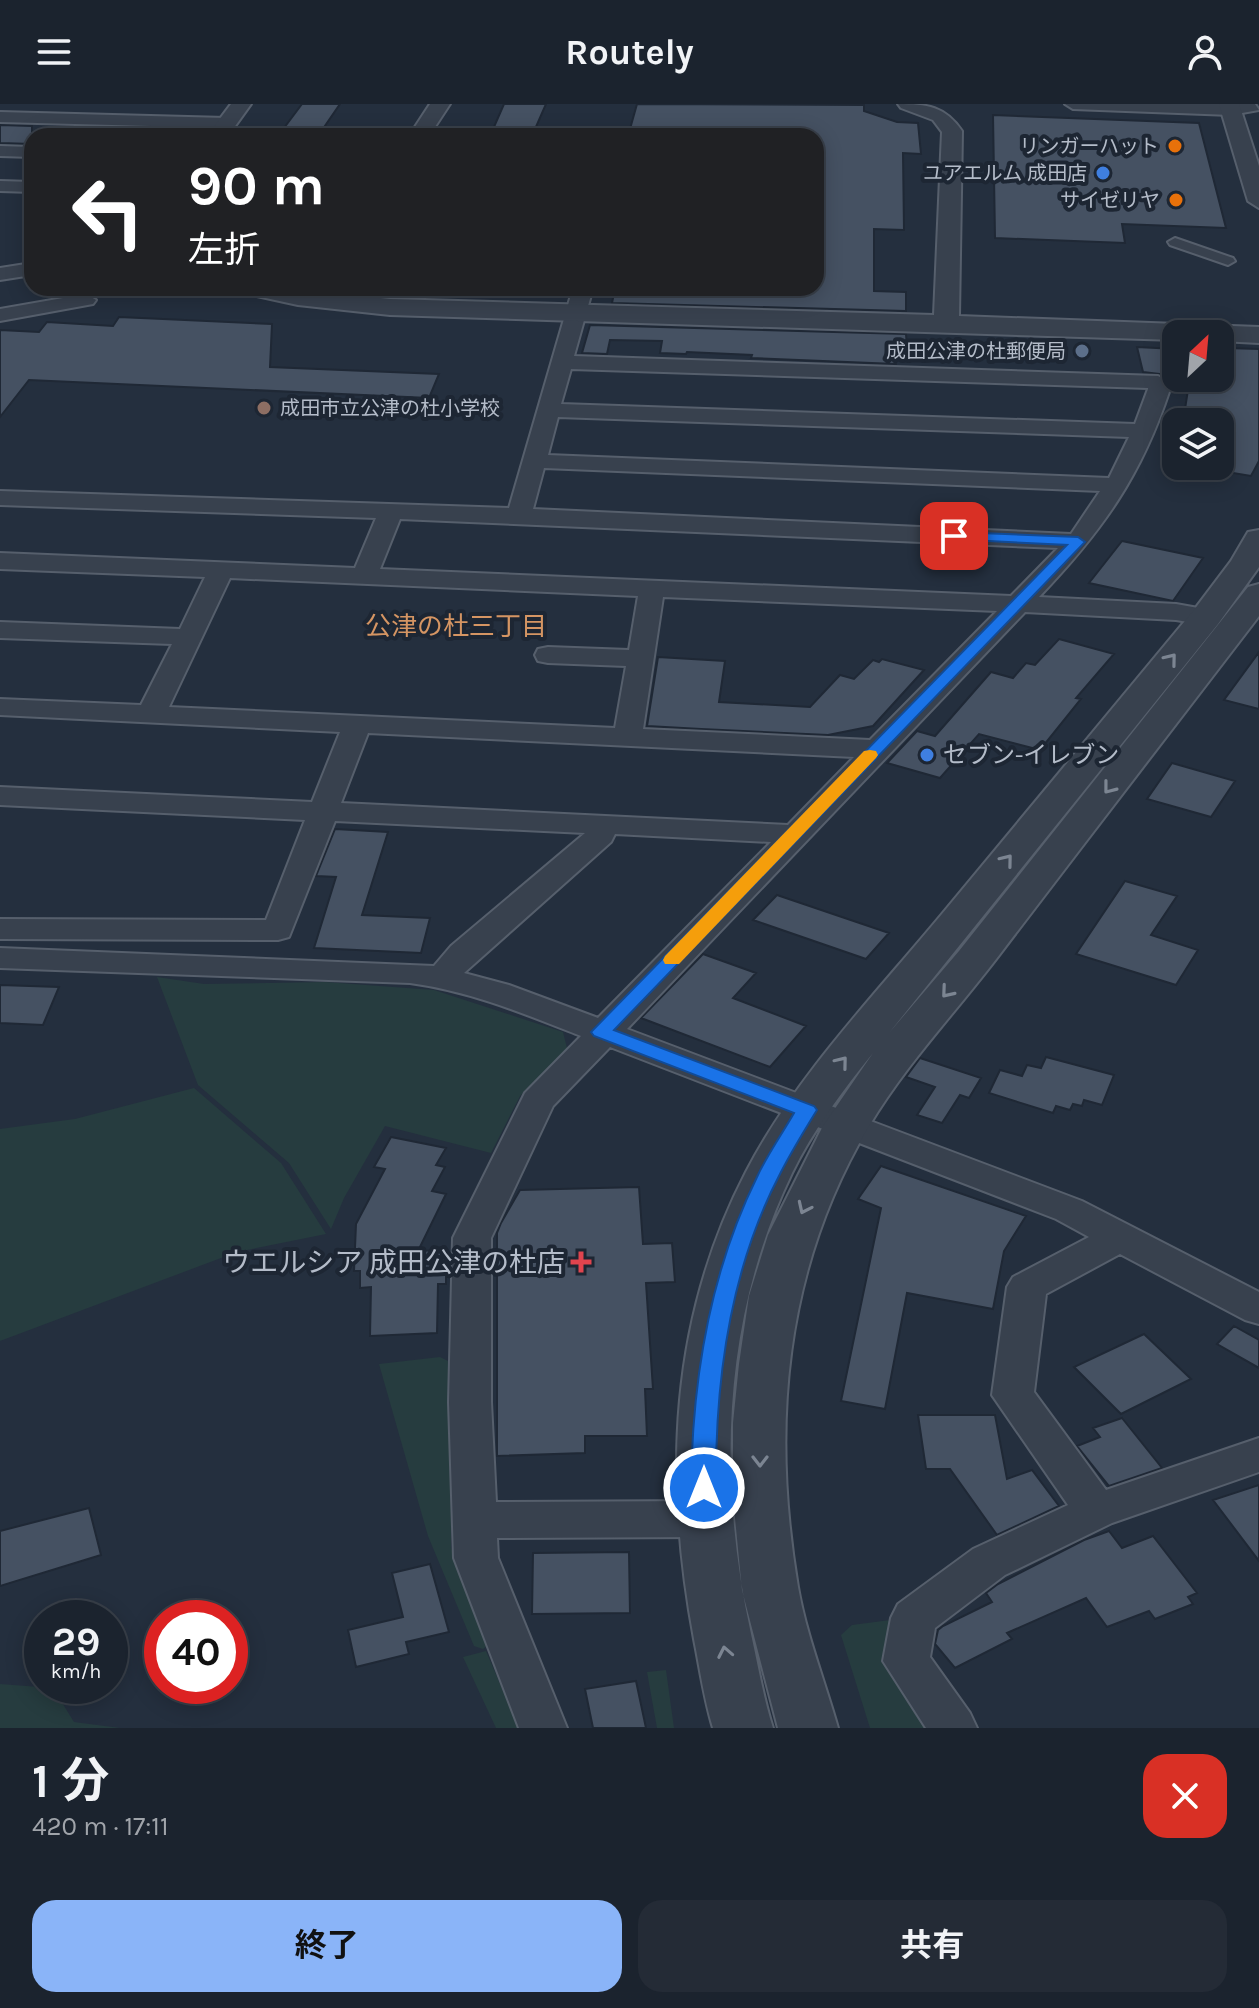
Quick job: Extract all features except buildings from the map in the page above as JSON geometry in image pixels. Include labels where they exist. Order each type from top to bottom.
[{"type":"street","points":[[121,120],[136,104]]},
{"type":"street","points":[[223,128],[241,104]]},
{"type":"street","points":[[424,128],[440,104]]},
{"type":"street","points":[[908,104],[940,116],[952,131],[946,323]]},
{"type":"street","points":[[1073,104],[1239,106]]},
{"type":"street","points":[[1239,106],[1259,133]]},
{"type":"street","points":[[1239,106],[1259,201]]},
{"type":"street","points":[[0,117],[121,120],[202,128]]},
{"type":"street","points":[[0,151],[24,152]]},
{"type":"street","points":[[0,186],[24,187]]},
{"type":"street","points":[[1172,226],[1179,260]]},
{"type":"street","points":[[1175,242],[1228,261]]},
{"type":"street","points":[[0,274],[24,270]]},
{"type":"street","points":[[0,315],[86,300],[80,296]]},
{"type":"street","points":[[301,296],[356,305],[579,300],[946,323],[1259,335]]},
{"type":"street","points":[[519,516],[579,300]]},
{"type":"street","points":[[543,1728],[476,1558],[470,1402],[472,1238],[538,1101],[601,1032],[1078,542],[1118,485],[1146,431],[1158,382],[562,362]]},
{"type":"street","points":[[549,410],[1146,431]]},
{"type":"street","points":[[534,461],[1118,485]]},
{"type":"street","points":[[0,498],[519,516],[1078,542]]},
{"type":"street","points":[[365,576],[391,512]]},
{"type":"street","points":[[808,1728],[770,1590],[760,1497],[759,1423],[774,1296],[826,1118],[835,1071],[1206,617],[1246,563],[1259,539]]},
{"type":"street","points":[[0,561],[1018,604],[1176,612],[1206,617]]},
{"type":"street","points":[[151,714],[221,571]]},
{"type":"street","points":[[628,737],[652,588]]},
{"type":"street","points":[[743,1728],[717,1609],[704,1519],[703,1426],[714,1341],[750,1217],[768,1175],[893,1056],[974,960],[1259,594]]},
{"type":"street","points":[[0,630],[188,637]]},
{"type":"street","points":[[548,655],[641,658]]},
{"type":"street","points":[[0,707],[876,749]]},
{"type":"street","points":[[0,929],[278,930],[357,724]]},
{"type":"street","points":[[0,796],[795,834]]},
{"type":"street","points":[[442,977],[463,953],[600,836],[602,825]]},
{"type":"street","points":[[0,958],[278,967],[442,977],[552,1010],[601,1032],[1069,1210],[1259,1310]]},
{"type":"street","points":[[1097,1511],[1013,1395],[1027,1287],[1122,1236]]},
{"type":"street","points":[[953,1728],[906,1661],[914,1618],[989,1562],[1097,1511],[1259,1455]]},
{"type":"street","points":[[474,1520],[704,1519]]},
{"type":"green space","points":[[157,977],[204,984],[325,982],[434,990],[563,1032],[567,1048],[520,1096],[491,1153],[385,1126],[344,1198],[331,1229],[289,1163],[198,1085]]},
{"type":"green space","points":[[194,1088],[281,1163],[326,1234],[237,1252],[0,1341],[0,1129],[75,1119]]},
{"type":"green space","points":[[440,1357],[452,1363],[451,1548],[487,1646],[483,1649],[474,1646],[428,1536],[379,1364]]},
{"type":"green space","points":[[898,1619],[932,1728],[870,1728],[841,1635],[852,1625]]},
{"type":"green space","points":[[486,1651],[519,1728],[496,1728],[463,1657]]},
{"type":"green space","points":[[666,1670],[674,1728],[657,1728],[647,1672]]},
{"type":"green space","points":[[0,1684],[24,1686],[24,1704],[63,1704],[74,1722],[120,1728],[0,1728]]},
{"type":"slow traffic","points":[[672,960],[870,755]]},
{"type":"place","name":"リンガーハット","points":[[1175,146]]},
{"type":"place","name":"ユアエルム 成田店","points":[[1103,173]]},
{"type":"place","name":"サイゼリヤ","points":[[1176,200]]},
{"type":"place","name":"成田公津の杜郵便局","points":[[1082,351]]},
{"type":"place","name":"成田市立公津の杜小学校","points":[[264,408]]},
{"type":"place","name":"セブン-イレブン","points":[[927,755]]},
{"type":"place","name":"ウエルシア 成田公津の杜店","points":[[581,1262]]},
{"type":"district","name":"公津の杜三丁目","points":[[456,626]]},
{"type":"route","points":[[704,1488],[703,1426],[714,1341],[728,1283],[768,1175],[806,1110],[601,1032],[1078,542],[954,536]]}]
